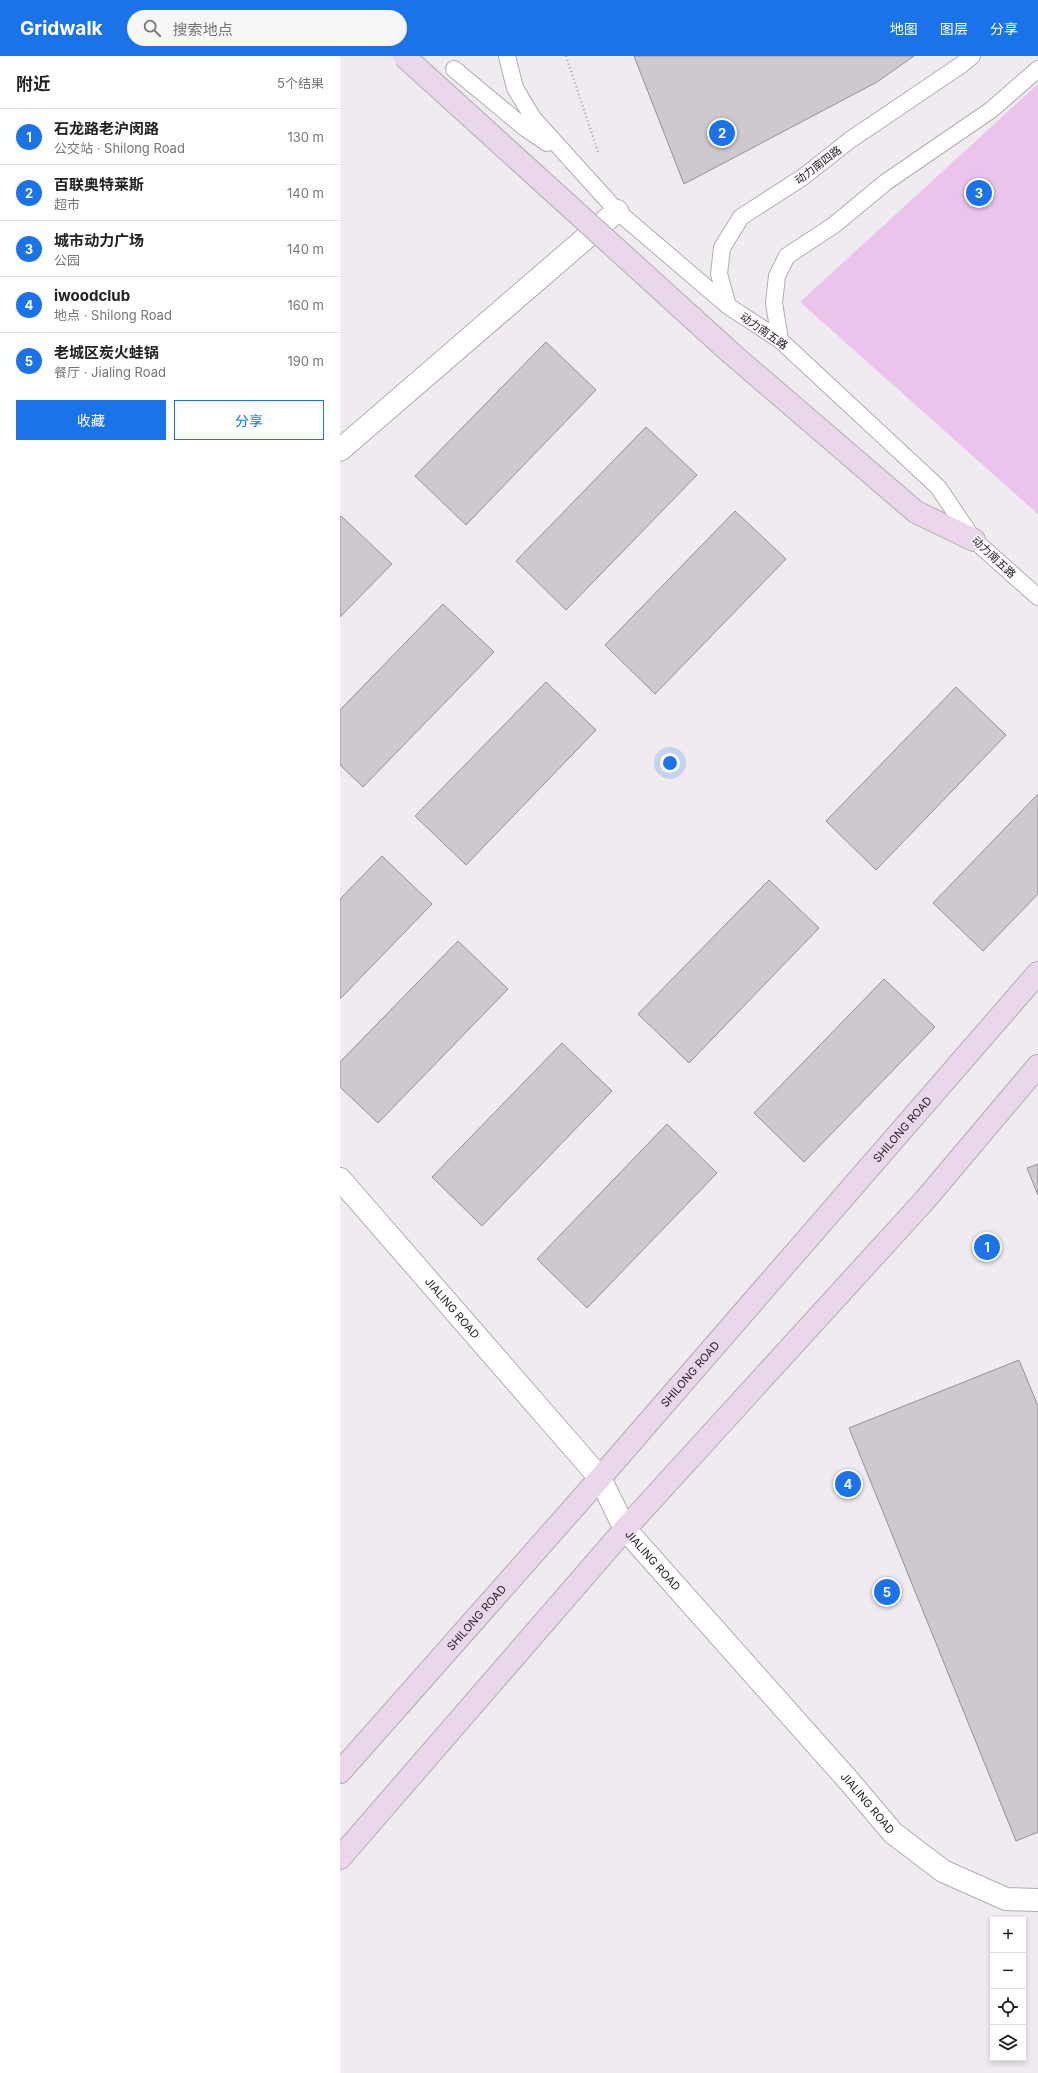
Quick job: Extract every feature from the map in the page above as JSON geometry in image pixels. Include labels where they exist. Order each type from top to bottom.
[{"type":"main road","points":[[404,56],[732,354],[916,512],[974,540]]},
{"type":"main road","name":"SHILONG ROAD","points":[[340,1772],[600,1478],[1038,973]]},
{"type":"main road","points":[[340,1858],[625,1529],[925,1200],[1038,1066]]},
{"type":"street","points":[[340,450],[617,211]]},
{"type":"street","name":"JIALING ROAD","points":[[340,1179],[600,1478],[625,1529],[849,1781],[893,1833],[943,1871],[1006,1899],[1038,1900]]},
{"type":"lane","name":"动力南五路","points":[[506,56],[515,88],[533,118],[617,211],[728,306],[780,340],[938,487],[974,540],[1038,597]]},
{"type":"lane","name":"动力南四路","points":[[728,306],[719,274],[722,248],[741,217],[804,177],[850,140],[972,56]]},
{"type":"lane","points":[[454,69],[525,128],[569,158]]},
{"type":"lane","points":[[780,340],[774,303],[777,276],[787,256],[834,225],[886,182],[991,110],[1038,69]]},
{"type":"lane","points":[[1009,571],[1038,582]]},
{"type":"path","points":[[566,56],[598,153]]},
{"type":"shaded area","points":[[1038,84],[1038,514],[800,302]]},
{"type":"building","points":[[634,56],[914,56],[877,82],[684,184]]},
{"type":"building","points":[[546,342],[596,390],[466,525],[415,476]]},
{"type":"building","points":[[646,427],[697,475],[566,610],[516,561]]},
{"type":"building","points":[[735,511],[786,559],[655,694],[605,645]]},
{"type":"building","points":[[341,516],[392,564],[340,617],[340,517]]},
{"type":"building","points":[[443,604],[494,652],[363,787],[340,765],[340,710]]},
{"type":"building","points":[[546,682],[596,730],[466,865],[415,816]]},
{"type":"building","points":[[956,687],[1006,735],[876,870],[826,821]]},
{"type":"building","points":[[1038,794],[1038,894],[983,951],[933,903]]},
{"type":"building","points":[[382,856],[432,904],[340,999],[340,899]]},
{"type":"building","points":[[769,880],[819,928],[689,1063],[638,1014]]},
{"type":"building","points":[[458,941],[508,989],[378,1123],[340,1087],[340,1062]]},
{"type":"building","points":[[884,979],[935,1027],[804,1162],[754,1113]]},
{"type":"building","points":[[562,1043],[612,1091],[482,1226],[432,1177]]},
{"type":"building","points":[[667,1124],[717,1173],[587,1308],[537,1259]]},
{"type":"building","points":[[1038,1164],[1038,1195],[1027,1168]]},
{"type":"building","points":[[1019,1360],[1038,1406],[1038,1832],[1016,1841],[849,1428]]},
{"type":"place","name":"百联奥特莱斯","points":[[722,133]]},
{"type":"place","name":"城市动力广场","points":[[979,193]]},
{"type":"place","name":"石龙路老沪闵路","points":[[987,1247]]},
{"type":"place","name":"iwoodclub","points":[[848,1484]]},
{"type":"place","name":"老城区炭火蛙锅","points":[[887,1592]]}]
